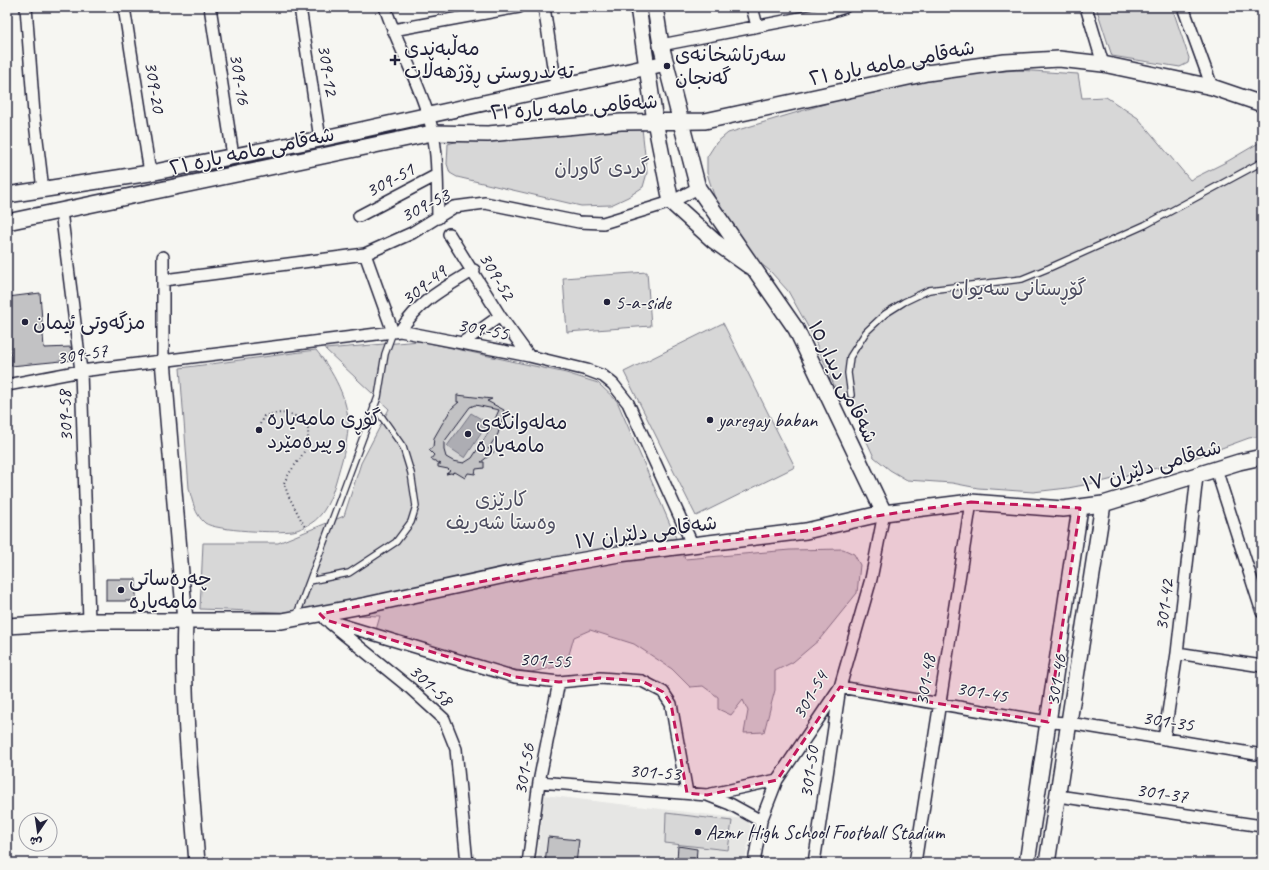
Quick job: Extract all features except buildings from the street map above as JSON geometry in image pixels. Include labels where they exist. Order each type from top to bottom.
[{"type":"street","points":[[26,7],[34,114],[43,190]]},
{"type":"street","name":"309-20","points":[[124,7],[150,173]]},
{"type":"street","name":"309-16","points":[[210,7],[233,156]]},
{"type":"street","name":"309-12","points":[[300,7],[320,138]]},
{"type":"street","points":[[385,7],[428,114],[437,175],[438,218]]},
{"type":"street","points":[[393,30],[519,7]]},
{"type":"street","points":[[544,7],[556,86]]},
{"type":"street","points":[[638,7],[655,121],[671,202]]},
{"type":"street","name":"شەقامی دیدار ١٥","points":[[655,7],[661,45],[682,121],[698,188],[758,272],[796,329],[884,513]]},
{"type":"street","points":[[752,7],[757,26]]},
{"type":"street","points":[[1086,7],[1104,64]]},
{"type":"street","points":[[1183,7],[1212,87]]},
{"type":"street","points":[[661,45],[840,8]]},
{"type":"street","name":"شەقامی مامە یارە ٢١","points":[[7,222],[432,133],[488,134],[621,122],[705,121],[927,73],[974,66],[1059,58],[1104,64],[1212,87],[1262,104]]},
{"type":"street","name":"شەقامی مامە یارە ٢١","points":[[7,195],[150,173],[320,138],[666,63]]},
{"type":"street","name":"309-51","points":[[359,216],[437,175]]},
{"type":"street","name":"309-53","points":[[164,280],[365,254],[412,233],[454,208],[485,202],[579,222],[603,223],[671,202],[698,188]]},
{"type":"street","name":"شەقامی دیدار ١٥","points":[[671,202],[714,242],[758,272]]},
{"type":"street","name":"309-58","points":[[61,211],[81,371],[89,621]]},
{"type":"street","name":"309-52","points":[[449,234],[474,270],[500,316],[529,356]]},
{"type":"street","points":[[365,254],[396,331]]},
{"type":"street","points":[[163,257],[163,360],[185,621],[183,660],[185,703],[197,863]]},
{"type":"street","name":"309-49","points":[[396,331],[411,314],[428,299],[474,270]]},
{"type":"street","points":[[462,343],[500,316]]},
{"type":"street","name":"309-55","points":[[163,360],[396,331],[529,356],[592,372],[603,376],[621,392],[628,403],[693,546]]},
{"type":"street","name":"309-57","points":[[7,385],[81,371],[163,360]]},
{"type":"street","name":"شەقامی دلێران ١٧","points":[[7,626],[89,621],[261,621],[323,617],[528,570],[619,554],[806,531],[884,513],[970,502],[1063,509],[1080,508],[1103,504],[1239,462],[1262,457]]},
{"type":"street","points":[[1216,469],[1258,588],[1262,612]]},
{"type":"street","name":"301-42","points":[[1164,739],[1197,476]]},
{"type":"street","name":"301-48","points":[[915,863],[970,502]]},
{"type":"street","name":"301-46","points":[[1047,863],[1103,504]]},
{"type":"street","name":"301-46","points":[[1027,863],[1080,508]]},
{"type":"street","name":"301-54","points":[[754,863],[761,821],[777,780],[840,687],[869,585],[884,513]]},
{"type":"street","name":"301-55","points":[[323,617],[514,677],[559,682],[600,678],[642,681],[664,692],[671,704],[687,793]]},
{"type":"street","name":"301-58","points":[[323,617],[410,688],[444,719],[456,749],[467,863]]},
{"type":"street","points":[[1176,653],[1262,666]]},
{"type":"street","name":"301-56","points":[[528,863],[540,782],[559,682]]},
{"type":"street","name":"301-45","points":[[840,687],[1048,722],[1069,723]]},
{"type":"street","name":"301-50","points":[[814,863],[840,687]]},
{"type":"street","name":"301-35","points":[[1069,723],[1262,755]]},
{"type":"street","points":[[707,795],[777,780]]},
{"type":"street","name":"301-53","points":[[540,782],[707,795],[730,804],[761,821]]},
{"type":"street","name":"301-37","points":[[1058,796],[1262,826]]},
{"type":"lane","points":[[851,395],[848,373],[850,357],[866,332],[885,314],[904,302],[929,290],[1022,279],[1145,225],[1262,162]]},
{"type":"lane","points":[[296,619],[381,386],[385,354],[396,331]]},
{"type":"lane","points":[[310,581],[349,573],[355,570],[396,542],[411,522],[416,506],[411,473],[402,447],[374,406]]},
{"type":"path","points":[[260,424],[264,416],[275,412],[293,414],[307,423],[310,437],[300,458],[284,483],[288,495],[306,529]]},
{"type":"highlighted area","points":[[971,502],[1080,508],[1048,722],[840,687],[777,780],[707,795],[687,793],[671,704],[663,692],[642,681],[600,678],[559,682],[515,677],[326,620],[320,614],[619,554],[806,531],[869,517]]},
{"type":"shaded area","name":"مەلەوانگەی مامەیارە","points":[[471,413],[488,423],[465,458],[447,446]]},
{"type":"shaded area","points":[[544,795],[745,819],[751,826],[745,863],[537,863]]},
{"type":"green space","points":[[1096,7],[1172,7],[1189,58],[1188,63],[1180,67],[1112,56]]},
{"type":"green space","name":"گۆڕستانی سەیوان","points":[[1017,70],[1078,74],[1082,98],[1106,97],[1138,118],[1190,180],[1228,161],[1262,141],[1262,436],[1249,438],[1189,460],[1105,481],[1068,488],[1033,492],[978,488],[952,483],[907,480],[890,470],[874,457],[862,431],[853,400],[840,399],[812,334],[788,291],[770,271],[750,255],[721,218],[707,173],[707,157],[716,143],[728,133],[848,97],[934,77]]},
{"type":"green space","name":"گردی گاوران","points":[[642,128],[647,173],[643,187],[628,197],[611,205],[581,206],[457,177],[450,173],[447,164],[448,144],[458,141],[565,132]]},
{"type":"green space","name":"5-a-side","points":[[647,272],[651,326],[567,332],[563,278]]},
{"type":"green space","name":"yaregay baban","points":[[723,323],[795,467],[696,516],[624,372]]},
{"type":"green space","name":"کارێزی وەستا شەریف","points":[[420,341],[566,373],[598,383],[617,401],[685,559],[790,550],[843,549],[854,554],[860,565],[857,593],[819,640],[793,662],[775,671],[775,690],[764,732],[744,733],[748,711],[743,700],[731,715],[718,709],[718,697],[703,686],[690,687],[672,669],[634,644],[590,630],[574,637],[566,665],[531,672],[493,667],[376,630],[380,616],[200,609],[203,543],[278,543],[344,516],[361,463],[389,409],[325,349]]},
{"type":"green space","points":[[316,350],[339,386],[348,418],[344,454],[332,494],[324,511],[310,524],[293,531],[274,532],[234,530],[211,526],[205,523],[196,512],[189,488],[180,368]]},
{"type":"green space","name":"Azmr High School Football Stadium","points":[[666,813],[732,821],[728,850],[665,843]]},
{"type":"place","name":"مەڵبەندی تەندروستی ڕۆژهەڵات","points":[[395,60]]},
{"type":"place","name":"سەرتاشخانەی گەنجان","points":[[667,66]]},
{"type":"place","name":"5-a-side","points":[[607,302]]},
{"type":"place","name":"مزگەوتی ئیمان","points":[[25,322]]},
{"type":"place","name":"yaregay baban","points":[[710,420]]},
{"type":"place","name":"گۆڕی مامەیارە و پیرەمێرد","points":[[259,430]]},
{"type":"place","name":"مەلەوانگەی مامەیارە","points":[[468,434]]},
{"type":"place","name":"چەرەساتی مامەیارە","points":[[121,590]]},
{"type":"place","name":"Azmr High School Football Stadium","points":[[698,832]]}]
